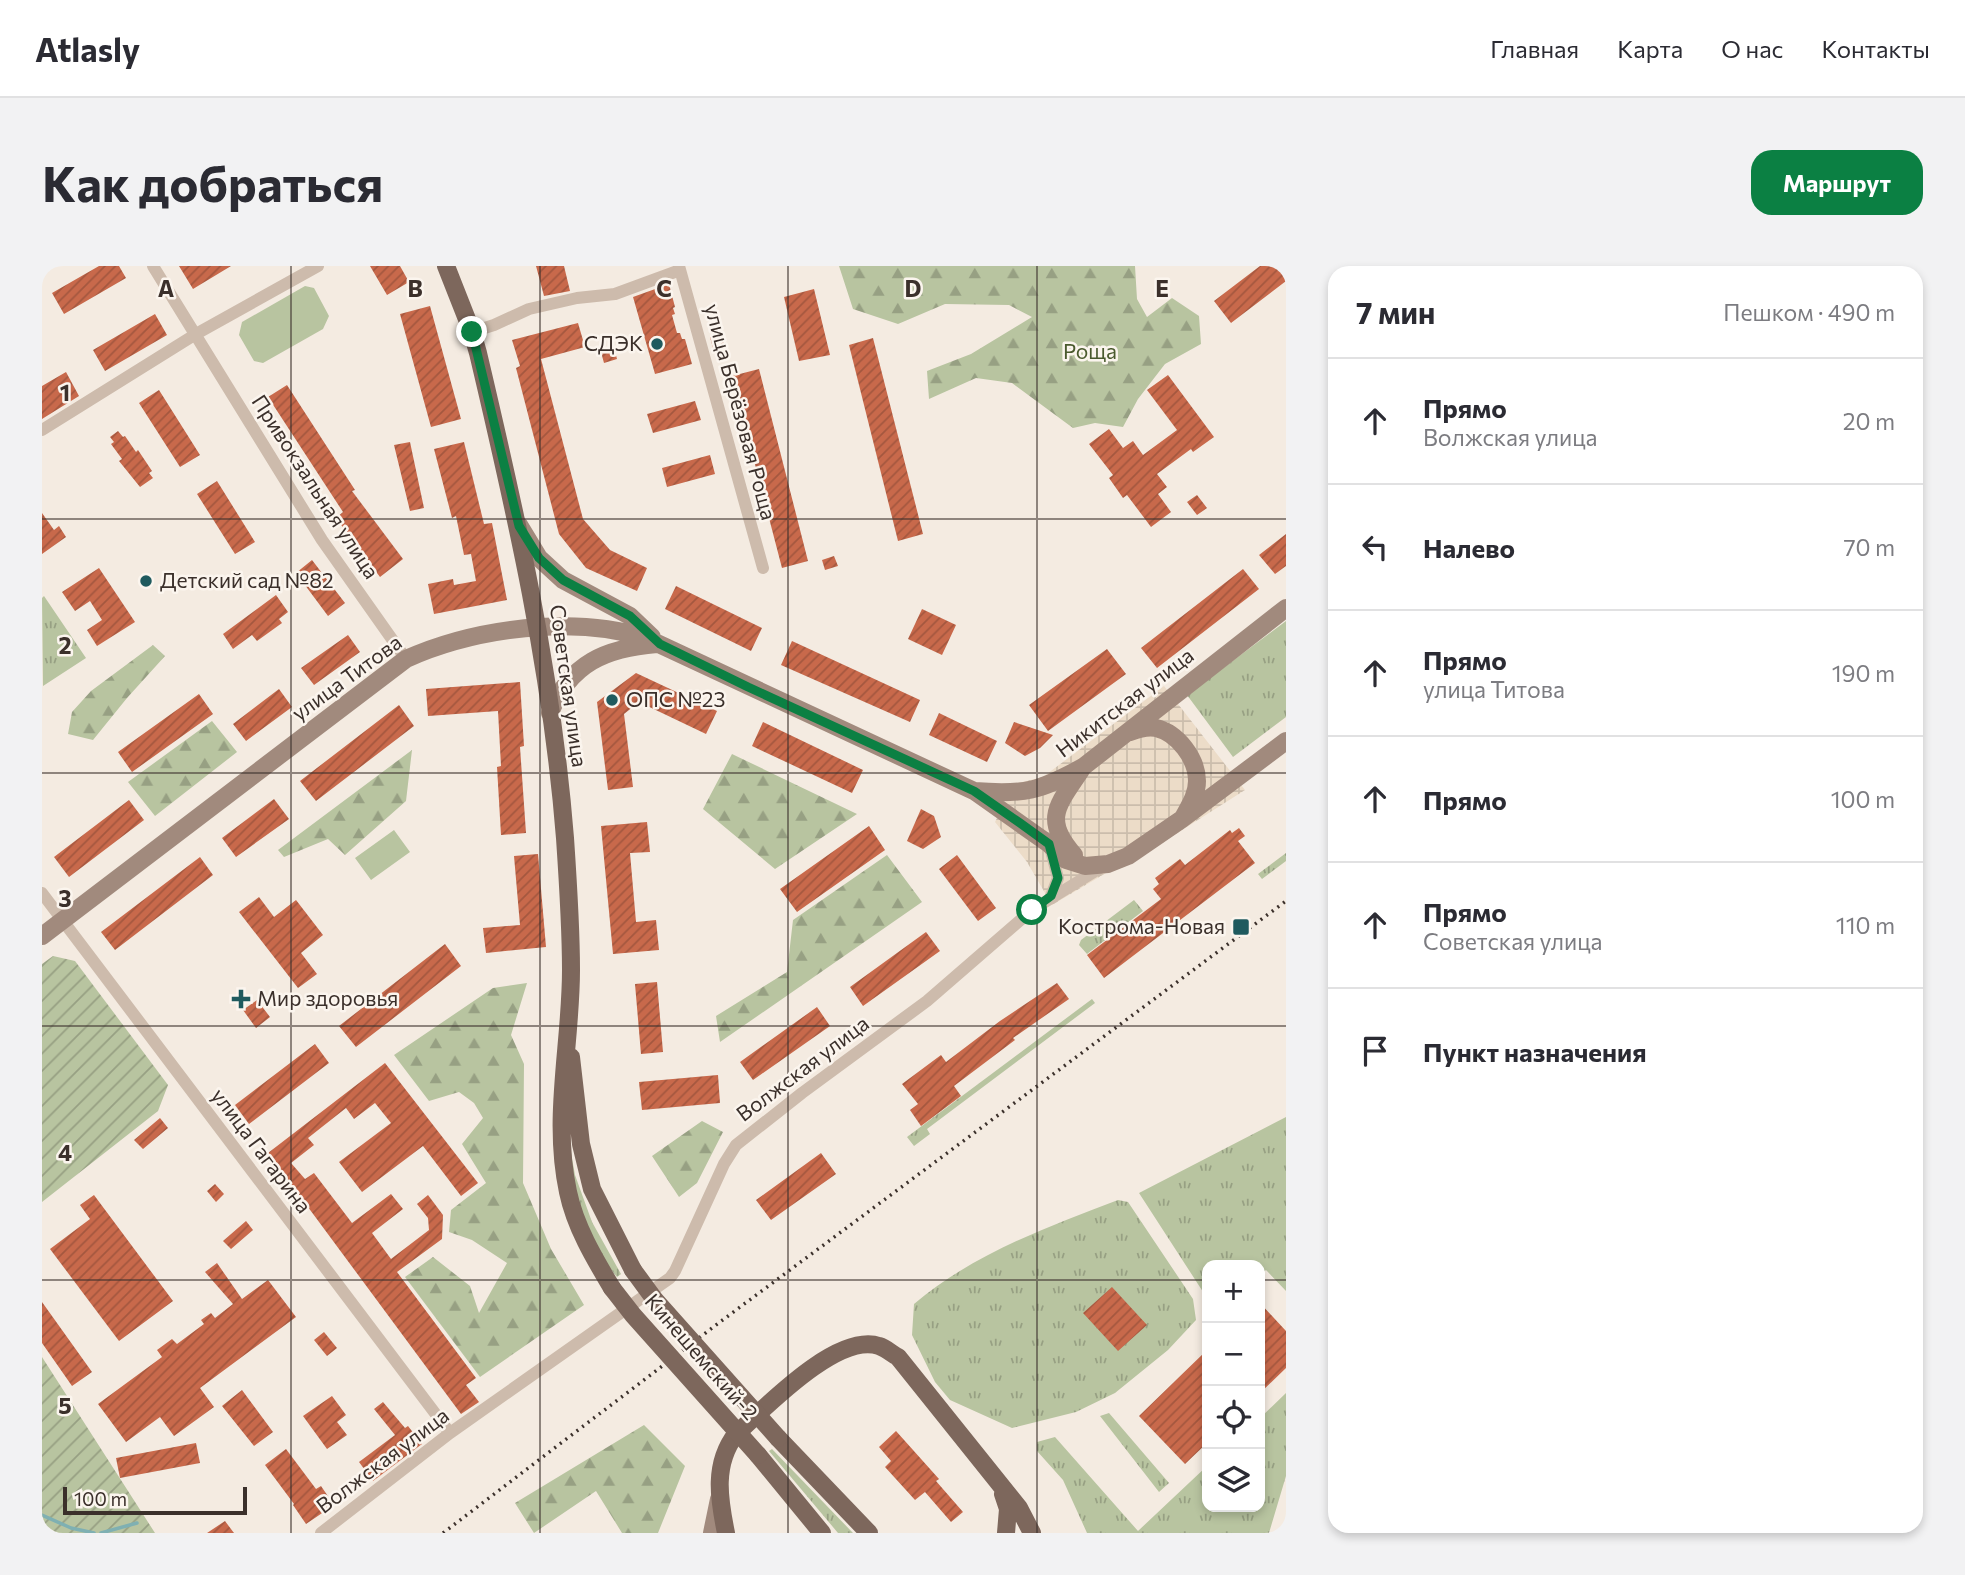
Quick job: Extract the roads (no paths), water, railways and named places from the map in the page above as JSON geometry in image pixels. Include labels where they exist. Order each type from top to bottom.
[{"type":"main road","name":"Советская улица","points":[[446,266],[472,332],[519,526],[539,627],[565,837],[571,970],[568,1040]]},
{"type":"main road","points":[[519,526],[539,558],[563,580],[630,616],[660,644]]},
{"type":"main road","name":"Никитская улица","points":[[974,791],[1024,793],[1048,786],[1083,767],[1286,608]]},
{"type":"main road","name":"улица Титова","points":[[42,936],[406,659],[430,648],[481,636],[539,627],[586,625],[618,629],[660,644],[974,791]]},
{"type":"main road","points":[[550,713],[560,691],[575,673],[592,660],[621,649],[660,644]]},
{"type":"main road","points":[[1127,733],[1142,728],[1156,728],[1169,734],[1184,747],[1194,764],[1197,782],[1193,800],[1182,819]]},
{"type":"main road","points":[[974,791],[1049,844],[1066,860],[1085,866],[1108,863],[1128,856],[1182,819],[1286,741]]},
{"type":"main road","points":[[1083,767],[1055,818],[1057,832],[1063,842],[1085,866]]},
{"type":"main road","name":"Кинешемский-2","points":[[568,1040],[575,1079],[581,1144],[592,1189],[633,1270],[655,1300],[778,1438],[869,1533]]},
{"type":"main road","name":"Кинешемский-2","points":[[568,1040],[562,1078],[561,1146],[568,1194],[588,1247],[612,1288],[633,1315],[758,1455],[822,1533]]},
{"type":"main road","points":[[712,1533],[719,1499],[722,1460],[726,1447],[736,1434],[813,1367],[835,1354],[858,1346],[878,1346],[898,1357],[1018,1508],[1032,1533]]},
{"type":"main road","points":[[999,1485],[1008,1509],[1006,1533]]},
{"type":"main road","points":[[719,1499],[726,1533]]},
{"type":"street","name":"Привокзальная улица","points":[[153,266],[322,540],[406,659]]},
{"type":"street","points":[[42,430],[196,334],[317,266]]},
{"type":"street","points":[[472,332],[495,325],[529,309],[577,298],[615,294],[680,268]]},
{"type":"street","name":"улица Берёзовая Роща","points":[[680,268],[763,568]]},
{"type":"street","points":[[1051,896],[1058,878],[1049,844],[1055,818]]},
{"type":"street","name":"Волжская улица","points":[[321,1533],[450,1433],[670,1278],[736,1144],[927,1001],[1018,921],[1051,896],[1108,863]]},
{"type":"street","name":"улица Гагарина","points":[[42,893],[450,1433]]},
{"type":"waterway","points":[[42,1515],[71,1528],[94,1533]]},
{"type":"waterway","points":[[101,1533],[137,1523]]},
{"type":"railway","points":[[443,1533],[720,1322],[1286,901]]},
{"type":"place","name":"СДЭК","points":[[657,344]]},
{"type":"place","name":"Детский сад №82","points":[[146,581]]},
{"type":"place","name":"ОПС №23","points":[[612,700]]},
{"type":"place","name":"Кострома-Новая","points":[[1241,927]]},
{"type":"place","name":"Мир здоровья","points":[[241,999]]},
{"type":"park label","name":"Роща","points":[[1090,352]]}]
